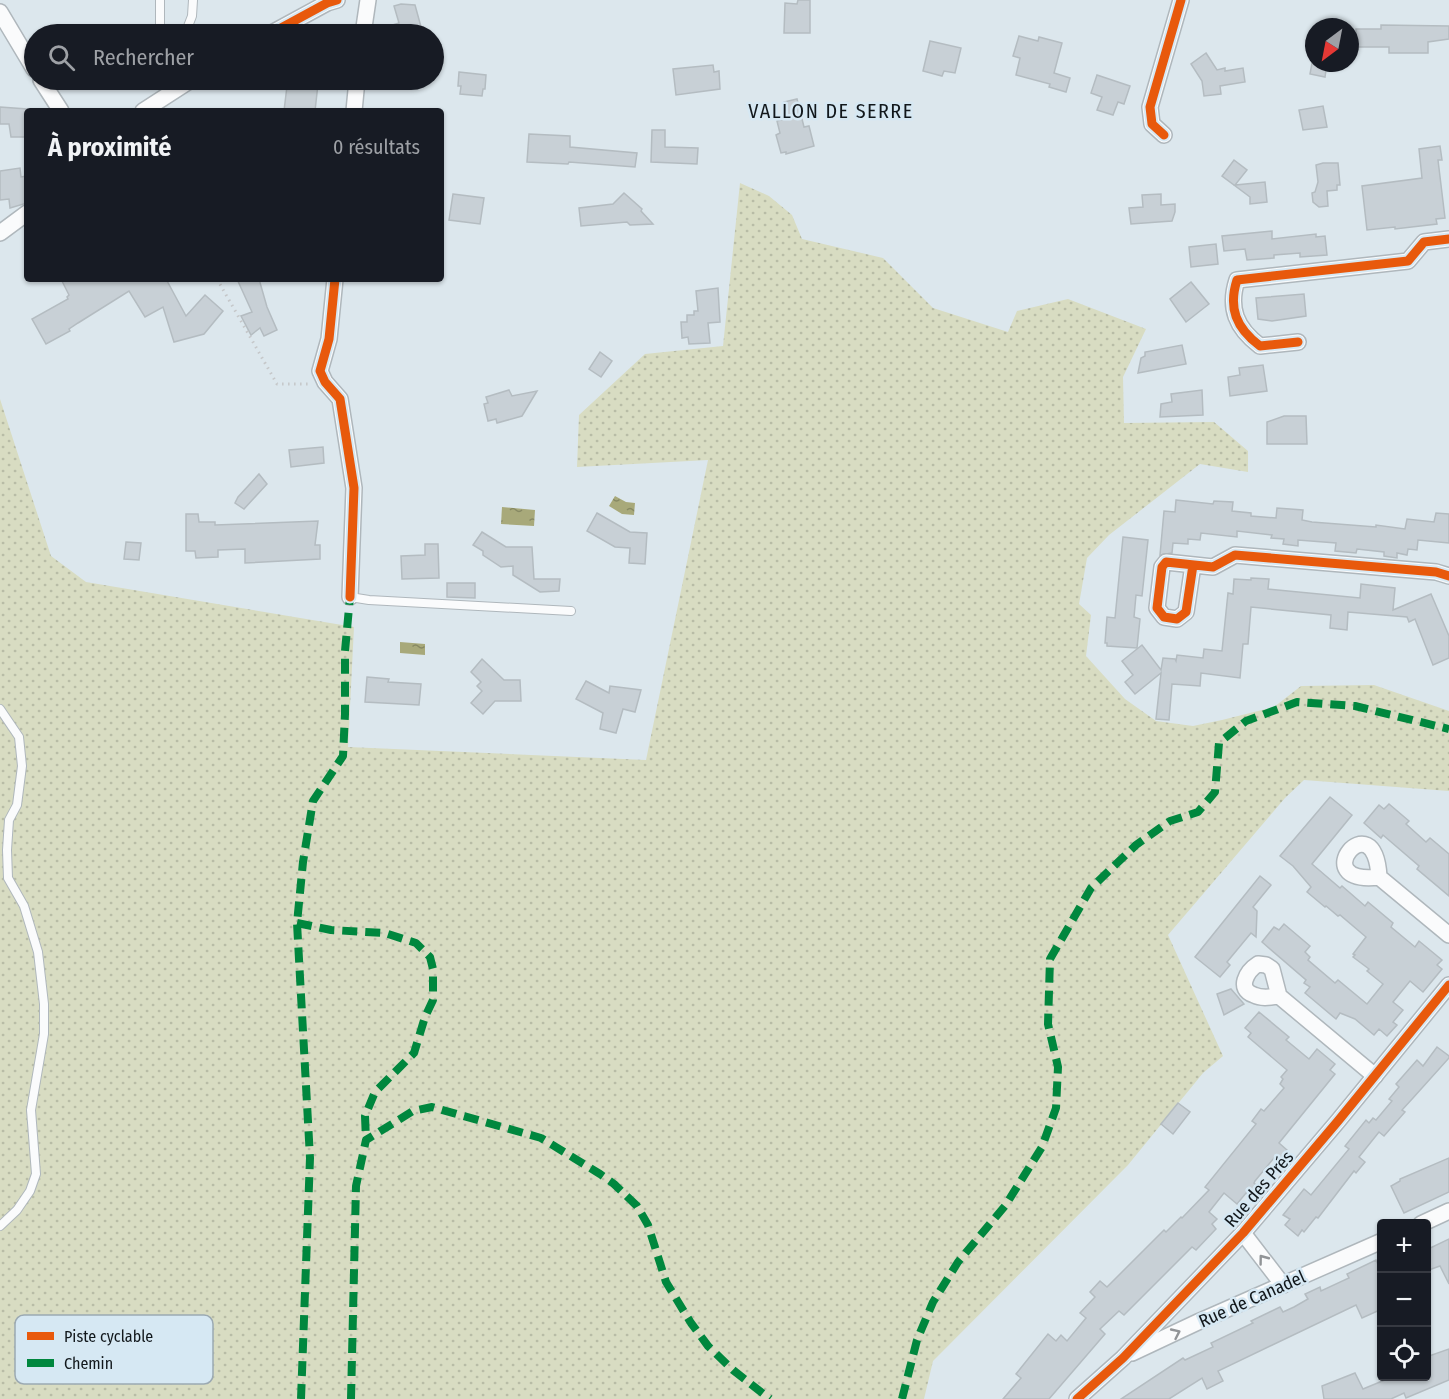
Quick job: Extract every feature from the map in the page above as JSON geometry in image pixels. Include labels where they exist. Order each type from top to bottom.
[{"type":"street","points":[[290,24],[337,0]]},
{"type":"street","points":[[364,24],[368,0]]},
{"type":"street","points":[[1164,135],[1152,124],[1150,107],[1181,0]]},
{"type":"street","points":[[0,12],[24,52]]},
{"type":"street","points":[[47,90],[58,108]]},
{"type":"street","points":[[146,108],[163,90]]},
{"type":"street","points":[[354,108],[356,90]]},
{"type":"street","points":[[0,234],[24,215]]},
{"type":"street","points":[[1298,342],[1260,346],[1249,338],[1236,321],[1233,294],[1237,280],[1408,261],[1424,242],[1449,239]]},
{"type":"street","points":[[335,282],[329,339],[320,371],[325,382],[340,399],[354,488],[350,597]]},
{"type":"street","points":[[1193,565],[1213,567],[1235,555],[1436,572],[1449,576]]},
{"type":"street","points":[[1379,878],[1449,935]]},
{"type":"street","name":"Rue des Prés","points":[[1077,1399],[1123,1358],[1243,1233],[1449,985]]},
{"type":"street","points":[[1280,996],[1375,1076]]},
{"type":"street","points":[[1431,1219],[1449,1211]]},
{"type":"street","points":[[1243,1233],[1283,1285]]},
{"type":"street","name":"Rue de Canadel","points":[[1123,1358],[1200,1321],[1377,1243]]},
{"type":"lane","points":[[160,0],[160,24]]},
{"type":"lane","points":[[189,24],[193,0]]},
{"type":"lane","points":[[350,597],[571,611]]},
{"type":"lane","points":[[0,710],[19,737],[22,766],[17,805],[9,820],[8,878],[24,906],[38,952],[44,1004],[44,1034],[32,1110],[36,1174],[30,1191],[17,1210],[0,1226]]},
{"type":"path","points":[[219,282],[277,384],[309,385],[325,382]]},
{"type":"shaded area","points":[[740,183],[769,196],[792,215],[802,239],[883,258],[933,308],[1008,332],[1017,311],[1068,299],[1146,329],[1123,377],[1124,423],[1214,422],[1248,451],[1248,472],[1200,464],[1109,535],[1087,558],[1079,604],[1091,615],[1086,656],[1125,699],[1156,721],[1193,726],[1222,720],[1274,707],[1301,686],[1374,685],[1449,711],[1449,791],[1304,780],[1285,798],[1168,935],[1223,1056],[1203,1073],[1128,1165],[933,1361],[924,1399],[0,1399],[0,399],[51,556],[86,582],[354,627],[348,747],[646,760],[708,460],[577,467],[579,415],[645,354],[723,346]]},
{"type":"water","points":[[615,496],[626,502],[635,503],[634,515],[622,514],[609,506]]},
{"type":"water","points":[[502,507],[535,510],[534,526],[501,524]]},
{"type":"water","points":[[400,642],[425,644],[425,655],[400,653]]},
{"type":"building","points":[[798,0],[810,0],[810,33],[784,33],[785,3],[797,4]]},
{"type":"building","points":[[415,5],[420,24],[396,24],[399,23],[394,6]]},
{"type":"building","points":[[1381,25],[1449,26],[1449,39],[1428,42],[1428,53],[1389,53],[1389,47],[1359,47],[1359,29],[1381,29]]},
{"type":"building","points":[[1019,36],[1038,41],[1039,37],[1062,43],[1054,73],[1070,78],[1066,92],[1049,87],[1050,84],[1016,75],[1020,58],[1013,56]]},
{"type":"building","points":[[930,41],[961,48],[955,73],[944,71],[942,76],[923,71]]},
{"type":"building","points":[[1206,53],[1217,70],[1243,68],[1245,82],[1220,86],[1221,94],[1204,96],[1202,81],[1191,64]]},
{"type":"building","points":[[713,65],[714,72],[719,71],[720,89],[676,95],[673,69]]},
{"type":"building","points":[[459,72],[486,75],[482,96],[460,94]]},
{"type":"building","points":[[1310,72],[1326,72],[1325,77],[1310,74]]},
{"type":"building","points":[[1097,75],[1130,86],[1124,104],[1118,102],[1113,115],[1097,110],[1102,97],[1091,93]]},
{"type":"building","points":[[287,90],[317,90],[315,108],[284,108]]},
{"type":"building","points":[[797,99],[804,127],[809,126],[814,146],[786,154],[786,152],[781,153],[776,135],[780,133],[777,121],[788,118],[784,102]]},
{"type":"building","points":[[1323,106],[1327,127],[1303,130],[1299,110]]},
{"type":"building","points":[[0,107],[24,109],[24,137],[11,137],[9,124],[0,124]]},
{"type":"building","points":[[652,130],[665,130],[665,147],[698,148],[697,164],[651,162]]},
{"type":"building","points":[[529,134],[570,136],[570,147],[637,153],[635,167],[569,162],[568,164],[527,162]]},
{"type":"building","points":[[1440,146],[1442,160],[1438,160],[1445,218],[1436,219],[1437,224],[1367,230],[1362,186],[1422,178],[1419,149]]},
{"type":"building","points":[[1234,160],[1247,170],[1235,185],[1265,182],[1267,202],[1250,204],[1250,197],[1222,176]]},
{"type":"building","points":[[1338,163],[1340,185],[1337,185],[1337,190],[1327,191],[1328,206],[1319,207],[1313,202],[1312,193],[1315,192],[1318,182],[1316,165]]},
{"type":"building","points":[[20,168],[21,177],[24,176],[24,204],[10,208],[9,199],[0,200],[0,171]]},
{"type":"building","points":[[624,193],[642,209],[641,211],[653,224],[630,225],[627,222],[581,226],[579,208],[613,204]]},
{"type":"building","points":[[453,194],[484,198],[480,224],[449,220]]},
{"type":"building","points":[[1161,194],[1161,205],[1175,204],[1172,221],[1131,224],[1129,208],[1143,207],[1142,195]]},
{"type":"building","points":[[1272,231],[1272,239],[1316,234],[1316,237],[1325,236],[1327,255],[1300,257],[1300,253],[1247,260],[1245,249],[1224,251],[1222,236]]},
{"type":"building","points":[[1216,244],[1218,264],[1191,267],[1189,247]]},
{"type":"building","points":[[62,282],[168,282],[186,316],[205,295],[223,311],[204,334],[174,342],[163,307],[145,317],[129,291],[69,329],[70,331],[46,344],[32,319],[68,299],[69,295]]},
{"type":"building","points":[[238,282],[260,282],[277,330],[264,336],[260,328],[251,335],[241,316],[252,312]]},
{"type":"building","points":[[1191,282],[1209,304],[1186,322],[1170,299]]},
{"type":"building","points":[[718,288],[720,322],[708,323],[710,343],[689,344],[688,337],[682,338],[681,322],[687,322],[687,315],[694,315],[694,311],[698,311],[696,291]]},
{"type":"building","points":[[1304,294],[1306,316],[1272,321],[1258,319],[1256,298]]},
{"type":"building","points":[[1182,345],[1186,364],[1138,373],[1141,358],[1145,356],[1145,352]]},
{"type":"building","points":[[600,352],[612,361],[601,377],[589,369]]},
{"type":"building","points":[[1263,365],[1267,391],[1230,396],[1228,377],[1240,375],[1239,368]]},
{"type":"building","points":[[509,390],[512,396],[537,391],[522,416],[497,423],[496,419],[488,421],[484,404],[488,403],[486,397]]},
{"type":"building","points":[[1202,390],[1203,415],[1160,417],[1161,404],[1172,402],[1171,394]]},
{"type":"building","points":[[1284,416],[1306,416],[1307,444],[1267,444],[1267,422]]},
{"type":"building","points":[[323,447],[324,463],[291,467],[289,450]]},
{"type":"building","points":[[259,474],[267,484],[244,509],[235,503]]},
{"type":"building","points":[[1176,500],[1213,504],[1214,501],[1233,502],[1232,511],[1251,513],[1251,516],[1276,518],[1277,508],[1303,510],[1302,520],[1312,522],[1376,527],[1376,525],[1405,529],[1407,519],[1434,522],[1436,513],[1449,514],[1449,543],[1418,540],[1417,550],[1408,549],[1407,555],[1397,553],[1397,558],[1384,556],[1384,552],[1357,549],[1356,553],[1335,551],[1336,543],[1298,540],[1298,546],[1283,544],[1284,539],[1271,538],[1272,535],[1237,531],[1237,537],[1201,533],[1200,540],[1188,539],[1188,544],[1173,543],[1172,553],[1160,555],[1164,511],[1175,512]]},
{"type":"building","points":[[597,513],[630,532],[647,533],[645,564],[629,563],[630,548],[615,547],[587,531]]},
{"type":"building","points":[[186,514],[198,514],[199,522],[215,522],[215,525],[318,521],[315,545],[320,545],[320,559],[245,563],[245,549],[218,550],[218,557],[196,558],[195,551],[186,551]]},
{"type":"building","points":[[482,532],[506,547],[532,547],[534,579],[560,579],[559,591],[540,592],[513,575],[513,566],[501,567],[483,555],[483,551],[473,545]]},
{"type":"building","points":[[1123,537],[1148,540],[1142,596],[1136,595],[1134,617],[1140,619],[1137,648],[1107,646],[1105,643],[1107,617],[1115,618]]},
{"type":"building","points":[[126,542],[141,543],[139,560],[124,559]]},
{"type":"building","points":[[425,544],[438,544],[439,578],[402,579],[401,556],[425,555]]},
{"type":"building","points":[[1251,578],[1269,579],[1268,589],[1360,598],[1361,584],[1395,588],[1393,610],[1431,594],[1449,636],[1449,658],[1433,665],[1415,619],[1409,622],[1407,617],[1348,612],[1347,630],[1330,628],[1331,615],[1251,607],[1248,644],[1243,644],[1240,678],[1201,673],[1200,686],[1172,684],[1169,720],[1156,719],[1161,673],[1135,694],[1125,682],[1133,675],[1122,661],[1142,645],[1161,670],[1163,658],[1176,661],[1177,655],[1203,658],[1204,649],[1222,651],[1228,593],[1233,594],[1234,579],[1251,580]]},
{"type":"building","points":[[447,583],[475,583],[475,598],[447,597]]},
{"type":"building","points":[[482,659],[504,680],[520,680],[521,701],[495,701],[483,714],[471,703],[482,691],[477,686],[481,682],[471,672]]},
{"type":"building","points":[[367,677],[389,679],[388,682],[421,684],[419,705],[365,702]]},
{"type":"building","points":[[586,681],[609,693],[610,686],[641,690],[635,712],[623,709],[616,733],[600,729],[603,713],[576,699]]},
{"type":"building","points":[[1330,797],[1352,815],[1312,864],[1365,906],[1368,902],[1393,923],[1391,927],[1415,947],[1419,941],[1442,960],[1437,965],[1442,969],[1423,992],[1410,981],[1393,1002],[1403,1010],[1393,1022],[1397,1025],[1387,1036],[1379,1029],[1374,1035],[1355,1019],[1340,1013],[1336,1019],[1305,993],[1310,987],[1304,983],[1306,980],[1262,942],[1274,927],[1279,930],[1284,924],[1310,946],[1305,952],[1310,957],[1308,960],[1335,983],[1338,980],[1367,1004],[1383,984],[1353,957],[1366,937],[1307,892],[1311,887],[1293,866],[1280,856]]},
{"type":"building","points":[[1389,804],[1409,821],[1406,824],[1426,842],[1430,838],[1449,854],[1449,896],[1417,869],[1419,866],[1383,835],[1381,838],[1364,823],[1379,805],[1384,809]]},
{"type":"building","points":[[1260,876],[1271,885],[1253,907],[1257,911],[1256,937],[1251,933],[1227,962],[1230,965],[1220,977],[1195,957]]},
{"type":"building","points":[[1231,989],[1244,1004],[1224,1015],[1217,994]]},
{"type":"building","points":[[1259,1012],[1289,1037],[1286,1040],[1309,1059],[1317,1049],[1335,1064],[1330,1070],[1335,1074],[1279,1143],[1287,1150],[1278,1161],[1274,1158],[1255,1181],[1257,1186],[1249,1196],[1246,1193],[1237,1204],[1224,1193],[1209,1212],[1217,1219],[1212,1224],[1216,1229],[1196,1250],[1192,1247],[1124,1315],[1119,1311],[1100,1329],[1105,1334],[1049,1399],[1003,1399],[1021,1378],[1016,1374],[1048,1334],[1056,1341],[1061,1335],[1067,1341],[1086,1318],[1080,1313],[1095,1297],[1090,1292],[1100,1281],[1107,1287],[1164,1230],[1166,1232],[1182,1218],[1209,1190],[1205,1187],[1256,1124],[1252,1121],[1261,1109],[1264,1111],[1284,1088],[1280,1084],[1283,1079],[1281,1077],[1287,1070],[1248,1037],[1251,1033],[1245,1028]]},
{"type":"building","points":[[1437,1047],[1449,1058],[1402,1110],[1405,1112],[1384,1136],[1379,1132],[1359,1157],[1365,1162],[1356,1173],[1354,1171],[1318,1218],[1316,1217],[1298,1236],[1285,1225],[1290,1219],[1283,1215],[1304,1189],[1311,1195],[1349,1149],[1345,1146],[1366,1120],[1369,1123],[1373,1118],[1376,1120],[1392,1101],[1389,1099],[1399,1087],[1396,1084],[1417,1060],[1423,1066]]},
{"type":"building","points":[[1178,1103],[1190,1112],[1173,1134],[1161,1124]]},
{"type":"building","points":[[1449,1158],[1449,1192],[1404,1213],[1391,1186],[1400,1179]]},
{"type":"building","points":[[1449,1239],[1449,1284],[1440,1266],[1431,1269],[1431,1248]]},
{"type":"building","points":[[1376,1260],[1377,1311],[1362,1318],[1356,1305],[1218,1371],[1223,1381],[1207,1389],[1202,1378],[1169,1399],[1121,1399],[1183,1358],[1185,1360],[1213,1347],[1211,1343],[1280,1307],[1283,1312],[1294,1307],[1308,1299],[1305,1294],[1320,1287],[1321,1291],[1349,1278],[1347,1274]]},
{"type":"building","points":[[1449,1349],[1449,1380],[1406,1398],[1404,1393],[1391,1399],[1324,1399],[1322,1386],[1355,1373],[1363,1389],[1382,1381],[1431,1381],[1431,1355]]},
{"type":"marked path","points":[[301,1399],[310,1158],[297,923],[303,862],[313,801],[343,756],[345,651],[350,597]]},
{"type":"marked path","points":[[902,1399],[917,1340],[933,1302],[958,1262],[1005,1206],[1042,1147],[1056,1108],[1058,1067],[1048,1024],[1050,959],[1091,888],[1136,845],[1170,821],[1198,812],[1215,792],[1219,743],[1246,721],[1297,702],[1355,706],[1449,729]]},
{"type":"marked path","points":[[297,923],[331,930],[385,933],[416,943],[430,957],[433,969],[433,1000],[414,1053],[375,1092],[365,1116],[366,1140]]},
{"type":"marked path","points":[[351,1399],[356,1186],[366,1140],[413,1111],[432,1107],[541,1138],[614,1184],[637,1206],[648,1225],[666,1282],[691,1323],[708,1346],[733,1370],[770,1399]]},
{"type":"cycle path","points":[[288,24],[337,0]]},
{"type":"cycle path","points":[[1164,135],[1152,124],[1150,107],[1181,0]]},
{"type":"cycle path","points":[[1298,342],[1260,346],[1245,332],[1236,317],[1234,308],[1234,290],[1237,280],[1408,261],[1424,242],[1449,239]]},
{"type":"cycle path","points":[[335,282],[329,339],[320,371],[325,382],[340,399],[354,488],[350,597]]},
{"type":"cycle path","points":[[1193,565],[1186,612],[1177,619],[1164,617],[1157,608],[1162,567],[1166,562],[1213,567],[1235,555],[1436,572],[1449,576]]},
{"type":"cycle path","points":[[1077,1399],[1123,1358],[1243,1233],[1449,985]]},
{"type":"district","name":"VALLON DE SERRE","points":[[831,111]]}]
